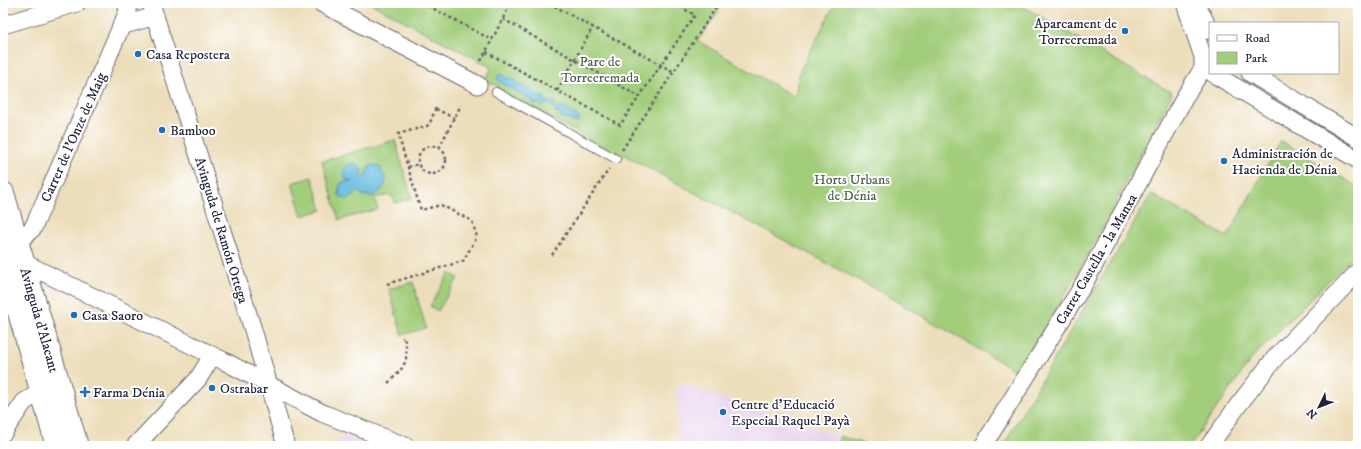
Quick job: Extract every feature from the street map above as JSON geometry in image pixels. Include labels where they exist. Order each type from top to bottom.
[{"type":"main road","name":"Avinguda d'Alacant","points":[[3,193],[12,253],[77,446]]},
{"type":"main road","name":"Avinguda d'Alacant","points":[[12,253],[8,301],[42,391],[57,446]]},
{"type":"street","points":[[3,25],[77,3]]},
{"type":"street","name":"Carrer de l'Onze de Maig","points":[[12,253],[33,228],[128,11],[126,3]]},
{"type":"street","points":[[320,3],[478,85]]},
{"type":"street","points":[[1185,3],[1208,71]]},
{"type":"street","points":[[1196,3],[1209,29]]},
{"type":"street","points":[[121,26],[155,7]]},
{"type":"street","name":"Avinguda de Ramón Ortega","points":[[155,7],[252,325],[286,446]]},
{"type":"street","name":"Carrer Castella - la Manxa","points":[[983,446],[1085,282],[1183,102],[1208,71]]},
{"type":"street","points":[[1213,74],[1358,160]]},
{"type":"street","points":[[1252,74],[1358,138]]},
{"type":"street","points":[[12,253],[322,413],[405,446]]},
{"type":"street","points":[[1209,446],[1238,404],[1275,358],[1358,272]]},
{"type":"street","points":[[135,446],[198,379],[212,356]]},
{"type":"street","points":[[3,432],[24,402],[42,391]]},
{"type":"lane","points":[[496,92],[616,159]]},
{"type":"path","points":[[423,3],[492,40]]},
{"type":"path","points":[[482,61],[511,3]]},
{"type":"path","points":[[549,3],[674,72]]},
{"type":"path","points":[[619,3],[624,6],[629,6],[638,3]]},
{"type":"path","points":[[486,52],[620,126],[695,15],[673,3]]},
{"type":"path","points":[[552,255],[719,3]]},
{"type":"path","points":[[503,19],[640,96]]},
{"type":"path","points":[[557,91],[593,28]]},
{"type":"path","points":[[439,148],[461,106]]},
{"type":"path","points":[[387,284],[463,261],[477,237],[472,221],[441,205],[421,210],[398,134],[427,126],[430,123],[436,108],[454,118]]},
{"type":"path","points":[[430,146],[439,148],[446,156],[444,169],[432,175],[425,173],[420,168],[418,161],[423,149],[430,146]]},
{"type":"path","points":[[408,168],[419,164]]},
{"type":"path","points":[[388,383],[400,371],[407,360],[404,337],[402,338]]},
{"type":"shaded area","name":"Centre d'Educació Especial Raquel Payà","points":[[682,384],[869,446],[678,446],[677,389]]},
{"type":"shaded area","points":[[342,435],[371,446],[333,446],[340,441]]},
{"type":"green space","points":[[370,3],[724,3],[698,41],[793,96],[795,94],[800,71],[835,3],[1017,3],[1172,93],[1102,229],[1055,312],[1016,371],[883,293],[624,155],[622,157],[497,89],[498,86],[486,81],[487,75],[491,70],[489,66]]},
{"type":"green space","points":[[395,140],[412,198],[395,203],[393,196],[391,197],[390,195],[374,198],[378,209],[339,220],[322,161]]},
{"type":"green space","points":[[1281,141],[1358,187],[1358,251],[1252,358],[1190,446],[1003,446],[1151,194],[1227,237]]},
{"type":"green space","points":[[312,177],[322,210],[302,216],[292,183]]},
{"type":"green space","points":[[449,273],[458,278],[438,311],[430,306]]},
{"type":"green space","points":[[413,282],[426,328],[402,335],[389,289]]},
{"type":"green space","points":[[840,436],[869,446],[837,446]]},
{"type":"water","points":[[499,74],[512,78],[525,89],[530,89],[534,94],[544,97],[546,102],[555,102],[556,107],[564,107],[567,111],[577,115],[580,119],[575,122],[562,118],[560,113],[556,113],[551,106],[545,104],[543,106],[539,103],[535,104],[531,99],[525,97],[522,93],[517,93],[512,87],[509,88],[501,83],[497,78]]},
{"type":"water","points":[[354,163],[360,167],[361,174],[364,177],[370,166],[377,165],[381,168],[382,174],[386,177],[383,188],[380,192],[371,196],[366,196],[357,191],[349,199],[339,195],[341,183],[347,181],[353,182],[346,179],[343,174],[346,166]]},
{"type":"place","name":"Aparcament de Torrecremada","points":[[1125,31]]},
{"type":"place","name":"Casa Repostera","points":[[138,54]]},
{"type":"place","name":"Bamboo","points":[[162,130]]},
{"type":"place","name":"Administración de Hacienda de Dénia","points":[[1224,161]]},
{"type":"place","name":"Casa Saoro","points":[[74,315]]},
{"type":"place","name":"Ostrabar","points":[[212,388]]},
{"type":"place","name":"Farma Dénia","points":[[85,392]]},
{"type":"place","name":"Centre d'Educació Especial Raquel Payà","points":[[723,412]]},
{"type":"park label","name":"Parc de Torrecremada","points":[[600,70]]},
{"type":"park label","name":"Horts Urbans de Dénia","points":[[852,188]]}]
